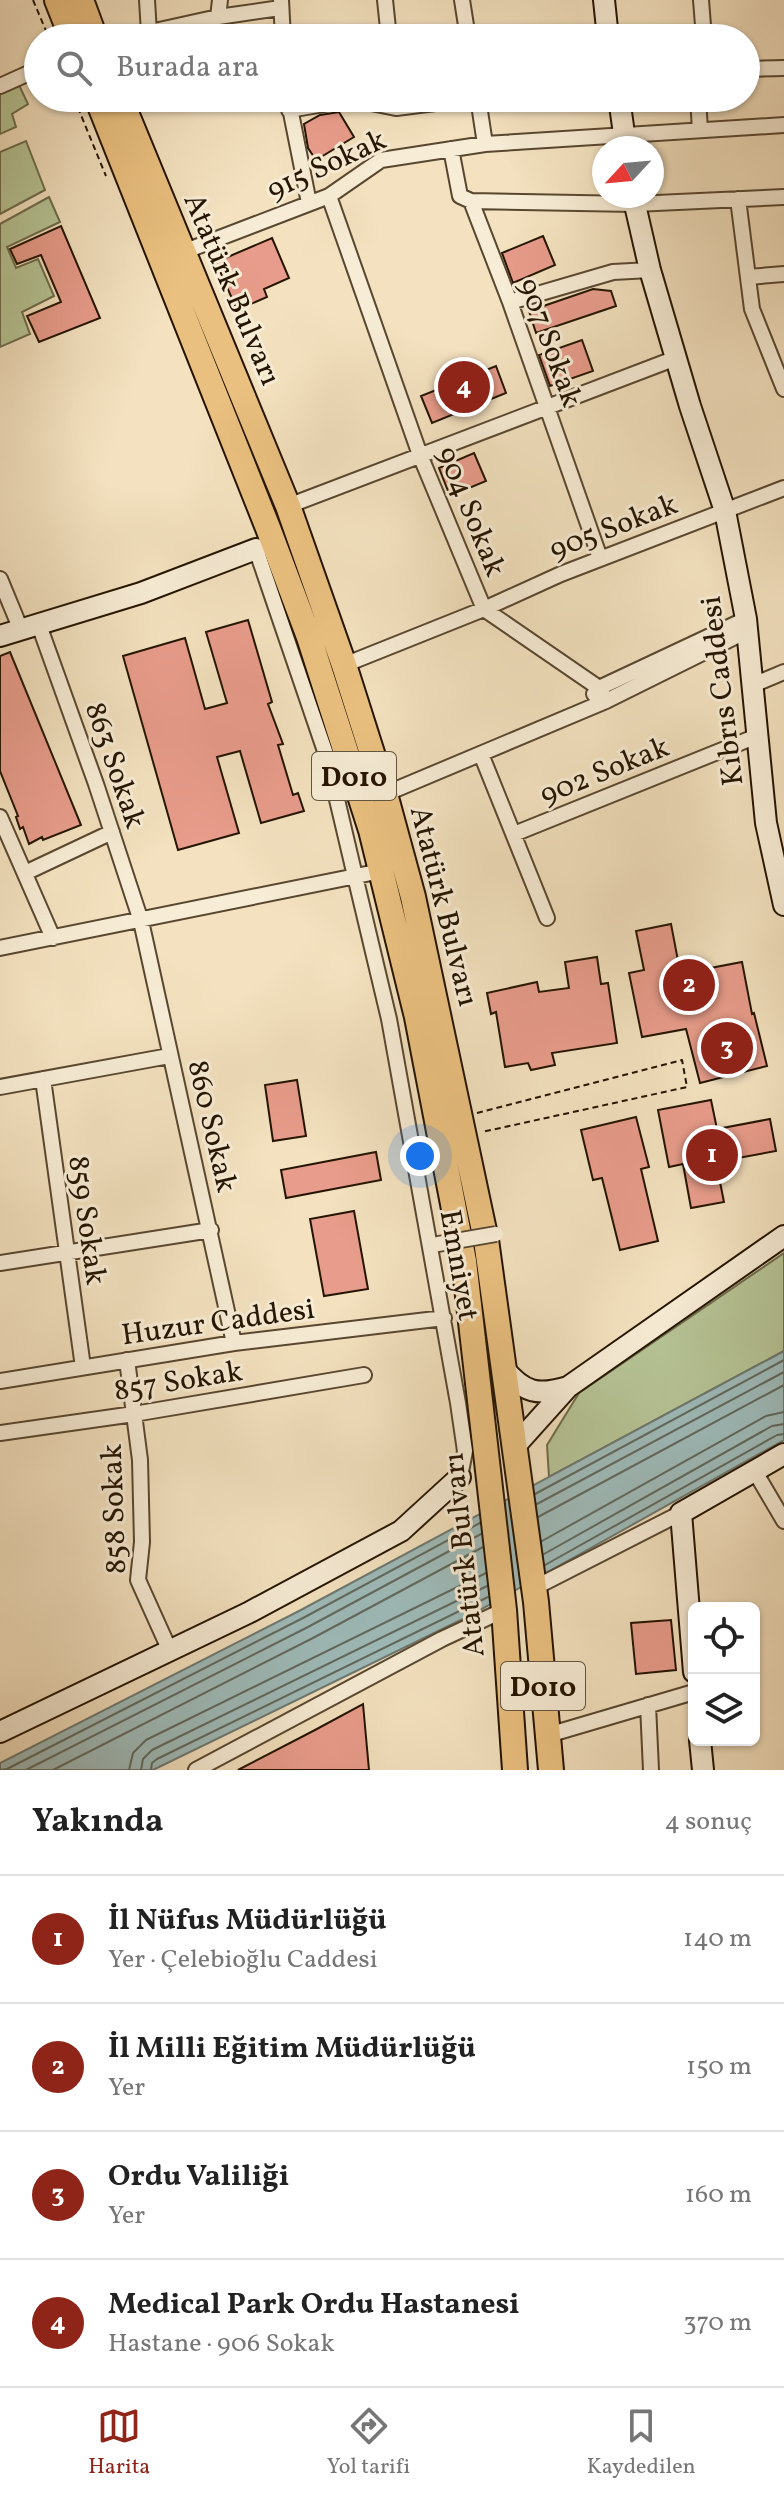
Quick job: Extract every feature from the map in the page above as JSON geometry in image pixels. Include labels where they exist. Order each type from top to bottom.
[{"type":"highway","points":[[57,0],[66,24]]},
{"type":"highway","points":[[81,0],[90,24]]},
{"type":"highway","name":"Atatürk Bulvarı","points":[[103,112],[304,623],[371,830],[417,1017],[465,1273],[504,1610],[515,1770]]},
{"type":"highway","name":"Atatürk Bulvarı","points":[[126,112],[288,506],[344,665],[385,794],[413,897],[463,1126],[486,1212],[535,1595],[551,1770]]},
{"type":"street","points":[[147,0],[148,24]]},
{"type":"street","points":[[218,17],[220,0]]},
{"type":"street","points":[[385,0],[388,24]]},
{"type":"street","points":[[462,0],[466,24]]},
{"type":"street","points":[[604,0],[607,24]]},
{"type":"street","points":[[701,0],[703,24]]},
{"type":"street","points":[[188,24],[280,4],[282,24]]},
{"type":"street","points":[[760,69],[784,68]]},
{"type":"street","points":[[0,86],[24,75]]},
{"type":"street","points":[[291,112],[309,203]]},
{"type":"street","points":[[479,112],[485,144]]},
{"type":"street","points":[[621,112],[623,136]]},
{"type":"street","points":[[699,112],[700,130]]},
{"type":"street","name":"915 Sokak","points":[[662,136],[700,130],[784,125]]},
{"type":"street","name":"915 Sokak","points":[[183,252],[329,196],[381,160],[485,144],[592,142]]},
{"type":"street","name":"907 Sokak","points":[[451,149],[460,196],[471,201],[600,558]]},
{"type":"street","name":"904 Sokak","points":[[329,196],[420,455],[484,609],[603,695]]},
{"type":"street","points":[[664,200],[784,197]]},
{"type":"street","points":[[738,199],[752,309],[784,389]]},
{"type":"street","points":[[471,201],[592,200]]},
{"type":"street","name":"Kıbrıs Caddesi","points":[[636,208],[650,270],[725,511],[746,625],[766,823],[784,905]]},
{"type":"street","points":[[510,302],[613,272],[650,270]]},
{"type":"street","points":[[748,277],[784,274]]},
{"type":"street","points":[[288,506],[676,358]]},
{"type":"street","name":"905 Sokak","points":[[344,665],[600,558],[784,488]]},
{"type":"street","points":[[0,636],[141,593],[256,549]]},
{"type":"street","name":"Emniyet","points":[[256,549],[327,757],[389,1019],[465,1451],[460,1477]]},
{"type":"street","name":"863 Sokak","points":[[0,579],[30,628],[112,832],[141,921]]},
{"type":"street","points":[[385,794],[574,714],[603,695],[746,625]]},
{"type":"street","points":[[753,685],[784,672]]},
{"type":"street","name":"902 Sokak","points":[[514,834],[757,736]]},
{"type":"street","points":[[481,754],[547,918]]},
{"type":"street","points":[[0,817],[53,938]]},
{"type":"street","points":[[25,873],[112,832]]},
{"type":"street","points":[[0,948],[381,871]]},
{"type":"street","name":"860 Sokak","points":[[141,921],[234,1343]]},
{"type":"street","points":[[0,1087],[169,1056]]},
{"type":"street","name":"859 Sokak","points":[[43,1079],[83,1367]]},
{"type":"street","points":[[0,1263],[211,1230]]},
{"type":"street","points":[[438,1244],[496,1234]]},
{"type":"street","points":[[515,1446],[568,1387],[784,1236]]},
{"type":"street","points":[[436,1276],[465,1273]]},
{"type":"street","name":"Huzur Caddesi","points":[[0,1381],[234,1343],[444,1318]]},
{"type":"street","name":"858 Sokak","points":[[127,1360],[140,1460],[142,1542],[138,1580],[170,1651]]},
{"type":"street","points":[[504,1369],[516,1383],[532,1391],[547,1393],[568,1387]]},
{"type":"street","name":"857 Sokak","points":[[0,1433],[364,1375]]},
{"type":"street","points":[[535,1595],[784,1454]]},
{"type":"street","points":[[754,1470],[784,1521]]},
{"type":"street","points":[[0,1732],[248,1613],[401,1531],[460,1477]]},
{"type":"street","points":[[681,1513],[688,1602]]},
{"type":"street","points":[[196,1770],[442,1639],[504,1610]]},
{"type":"street","points":[[548,1735],[688,1694]]},
{"type":"street","points":[[648,1705],[651,1770]]},
{"type":"street","points":[[701,1746],[703,1770]]},
{"type":"path","points":[[33,0],[43,24]]},
{"type":"path","points":[[682,1060],[687,1087],[463,1126],[682,1060]]},
{"type":"green space","points":[[19,85],[24,96],[24,106],[12,114],[16,127],[0,134],[0,94]]},
{"type":"green space","points":[[26,141],[45,190],[0,214],[0,152]]},
{"type":"green space","points":[[49,197],[60,222],[7,247],[16,268],[38,259],[54,296],[22,312],[30,334],[0,347],[0,224]]},
{"type":"green space","points":[[784,1253],[784,1351],[549,1477],[547,1445],[579,1393]]},
{"type":"water","points":[[784,1351],[784,1440],[471,1615],[153,1770],[0,1770],[0,1763],[299,1611]]},
{"type":"building","points":[[339,112],[354,137],[316,160],[308,148],[304,124],[320,115]]},
{"type":"building","points":[[61,226],[100,318],[39,342],[27,316],[61,302],[41,255],[17,264],[10,249]]},
{"type":"building","points":[[543,236],[555,265],[513,283],[502,253]]},
{"type":"building","points":[[272,238],[289,278],[264,289],[267,297],[237,310],[216,262]]},
{"type":"building","points":[[593,289],[611,291],[616,306],[536,333],[529,311]]},
{"type":"building","points":[[582,340],[593,371],[550,386],[539,355]]},
{"type":"building","points":[[496,366],[506,393],[432,423],[421,396]]},
{"type":"building","points":[[474,453],[486,481],[450,496],[439,468]]},
{"type":"building","points":[[248,620],[272,702],[268,704],[283,744],[278,745],[293,795],[298,793],[304,811],[261,823],[240,751],[217,757],[239,833],[178,850],[123,656],[185,638],[205,709],[227,703],[206,632]]},
{"type":"building","points":[[10,652],[81,825],[29,844],[23,827],[20,829],[0,771],[0,656]]},
{"type":"building","points":[[671,924],[679,966],[683,966],[684,973],[742,962],[752,1014],[767,1066],[700,1083],[686,1029],[642,1037],[629,973],[644,970],[636,931]]},
{"type":"building","points":[[597,957],[601,984],[608,983],[617,1043],[552,1053],[555,1065],[531,1070],[528,1063],[505,1067],[496,1012],[491,1014],[487,993],[537,982],[539,992],[569,988],[565,962]]},
{"type":"building","points":[[297,1080],[306,1136],[273,1141],[265,1085]]},
{"type":"building","points":[[711,1100],[717,1129],[770,1119],[776,1151],[716,1162],[724,1202],[691,1208],[683,1164],[669,1167],[658,1110]]},
{"type":"building","points":[[636,1117],[649,1167],[641,1169],[658,1241],[620,1250],[602,1178],[593,1180],[581,1130]]},
{"type":"building","points":[[376,1152],[381,1180],[286,1198],[281,1170]]},
{"type":"building","points":[[354,1211],[368,1289],[324,1296],[310,1219]]},
{"type":"building","points":[[671,1620],[676,1670],[636,1674],[631,1623]]},
{"type":"building","points":[[363,1704],[369,1770],[238,1770],[315,1730]]},
{"type":"place","name":"Medical Park Ordu Hastanesi","points":[[464,387]]},
{"type":"place","name":"İl Milli Eğitim Müdürlüğü","points":[[689,985]]},
{"type":"place","name":"Ordu Valiliği","points":[[727,1048]]},
{"type":"place","name":"İl Nüfus Müdürlüğü","points":[[712,1155]]}]
